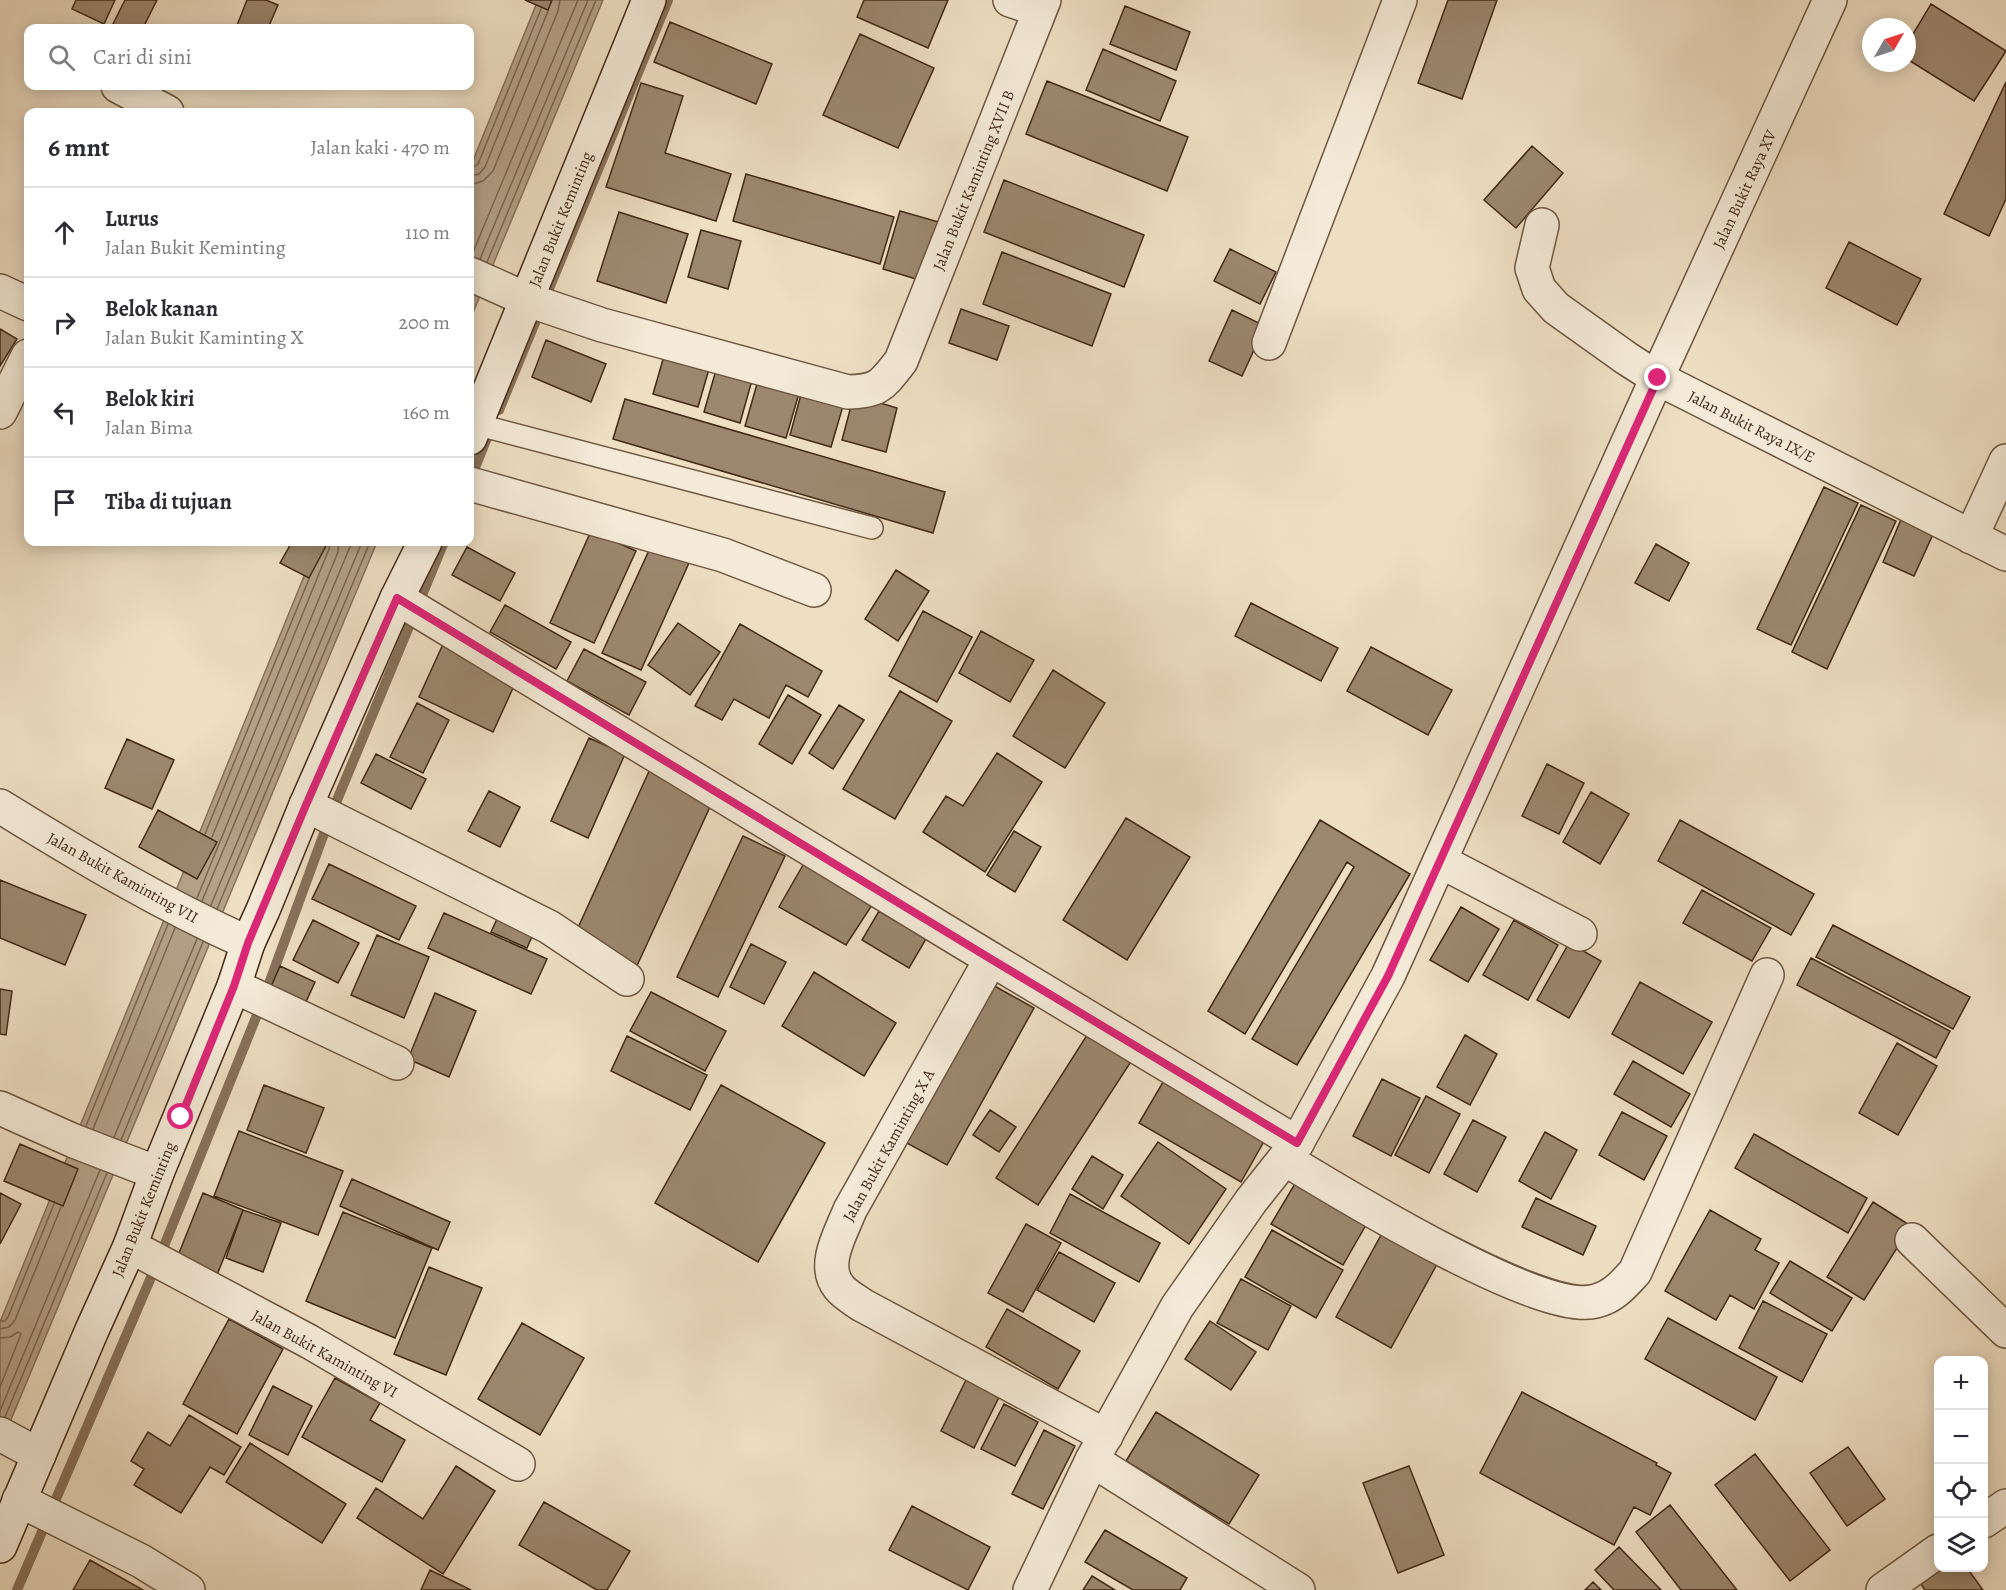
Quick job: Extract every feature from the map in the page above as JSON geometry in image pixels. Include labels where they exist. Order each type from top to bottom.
[{"type":"street","name":"Jalan Bukit Keminting","points":[[474,426],[528,300],[649,0]]},
{"type":"street","points":[[1269,344],[1400,0]]},
{"type":"street","name":"Jalan Bukit Raya XV","points":[[1030,1590],[1099,1448],[1177,1307],[1238,1219],[1291,1151],[1388,976],[1830,0]]},
{"type":"street","name":"Jalan Bukit Kaminting XVII B","points":[[477,278],[528,300],[603,325],[848,392],[871,391],[885,382],[901,361],[1032,3]]},
{"type":"street","points":[[126,90],[159,108]]},
{"type":"street","name":"Jalan Bukit Raya IX/E","points":[[1542,225],[1532,268],[1539,289],[1556,308],[1626,358],[1658,378],[2006,554]]},
{"type":"street","points":[[0,291],[24,302]]},
{"type":"street","points":[[0,412],[24,364]]},
{"type":"street","points":[[1971,537],[2006,462]]},
{"type":"street","points":[[474,485],[711,552],[814,590]]},
{"type":"street","name":"Jalan Bukit Keminting","points":[[0,1546],[130,1246],[157,1173],[234,986],[248,943],[306,805],[397,598],[423,546]]},
{"type":"street","points":[[397,598],[991,959],[1291,1151],[1370,1210],[1448,1252],[1536,1292],[1565,1301],[1594,1302],[1618,1291],[1635,1272],[1767,975]]},
{"type":"street","points":[[306,805],[549,927],[627,979]]},
{"type":"street","name":"Jalan Bukit Kaminting VII","points":[[0,806],[169,906],[248,943]]},
{"type":"street","points":[[1440,861],[1580,934]]},
{"type":"street","name":"Jalan Bukit Kaminting X A","points":[[991,959],[850,1210],[833,1253],[831,1273],[839,1288],[862,1305],[1099,1448],[1298,1590]]},
{"type":"street","points":[[234,986],[397,1063]]},
{"type":"street","points":[[0,1108],[157,1173]]},
{"type":"street","points":[[1912,1240],[2006,1331]]},
{"type":"street","name":"Jalan Bukit Kaminting VI","points":[[130,1246],[310,1342],[518,1464]]},
{"type":"street","points":[[2,1435],[39,1455]]},
{"type":"street","points":[[19,1500],[141,1562],[188,1590]]},
{"type":"street","points":[[1988,1518],[2006,1506]]},
{"type":"street","points":[[1883,1590],[1934,1554]]},
{"type":"lane","points":[[474,431],[872,528]]},
{"type":"water","points":[[538,0],[603,0],[474,310],[474,158]]},
{"type":"water","points":[[316,546],[375,546],[0,1446],[0,1322]]},
{"type":"building","points":[[76,0],[115,0],[104,24],[72,9]]},
{"type":"building","points":[[125,0],[157,0],[145,24],[113,24]]},
{"type":"building","points":[[247,0],[266,0],[278,5],[270,24],[238,24]]},
{"type":"building","points":[[525,0],[552,0],[548,10]]},
{"type":"building","points":[[864,0],[948,0],[928,48],[857,17]]},
{"type":"building","points":[[1448,0],[1497,0],[1462,99],[1418,83]]},
{"type":"building","points":[[1931,4],[2006,51],[1974,101],[1916,65],[1916,29]]},
{"type":"building","points":[[1125,6],[1190,32],[1176,70],[1110,44]]},
{"type":"building","points":[[670,22],[772,64],[756,104],[654,62]]},
{"type":"building","points":[[860,34],[934,68],[898,148],[823,115]]},
{"type":"building","points":[[1103,49],[1176,81],[1160,121],[1086,90]]},
{"type":"building","points":[[1047,81],[1188,137],[1167,191],[1026,134]]},
{"type":"building","points":[[2006,82],[2006,199],[1989,236],[1944,214]]},
{"type":"building","points":[[641,83],[683,96],[665,153],[731,174],[716,221],[606,187]]},
{"type":"building","points":[[1532,146],[1563,173],[1516,228],[1484,200]]},
{"type":"building","points":[[746,174],[894,217],[880,264],[733,221]]},
{"type":"building","points":[[1004,180],[1144,235],[1124,287],[984,232]]},
{"type":"building","points":[[900,211],[942,223],[926,282],[883,269]]},
{"type":"building","points":[[619,212],[688,234],[666,303],[597,281]]},
{"type":"building","points":[[701,230],[741,241],[728,289],[688,277]]},
{"type":"building","points":[[1849,242],[1921,279],[1897,325],[1826,288]]},
{"type":"building","points":[[1230,249],[1276,272],[1260,304],[1214,281]]},
{"type":"building","points":[[1002,252],[1111,294],[1092,346],[983,304]]},
{"type":"building","points":[[961,309],[1009,326],[997,360],[949,343]]},
{"type":"building","points":[[1232,310],[1265,326],[1242,376],[1209,361]]},
{"type":"building","points":[[0,329],[17,339],[0,366]]},
{"type":"building","points":[[546,340],[606,364],[591,402],[532,377]]},
{"type":"building","points":[[666,349],[711,362],[698,407],[653,394]]},
{"type":"building","points":[[718,363],[754,373],[740,423],[704,412]]},
{"type":"building","points":[[759,377],[800,390],[786,438],[745,426]]},
{"type":"building","points":[[803,387],[845,399],[831,447],[790,435]]},
{"type":"building","points":[[854,395],[897,408],[886,452],[842,440]]},
{"type":"building","points":[[625,399],[945,492],[933,533],[613,439]]},
{"type":"building","points":[[1824,487],[1858,503],[1791,645],[1757,629]]},
{"type":"building","points":[[1861,505],[1896,521],[1827,669],[1792,652]]},
{"type":"building","points":[[1902,517],[1934,532],[1914,576],[1883,562]]},
{"type":"building","points":[[591,531],[636,551],[594,643],[550,623]]},
{"type":"building","points":[[1656,544],[1689,563],[1669,601],[1635,583]]},
{"type":"building","points":[[290,546],[326,546],[309,578],[280,563]]},
{"type":"building","points":[[651,546],[689,563],[641,670],[602,653]]},
{"type":"building","points":[[467,547],[515,573],[500,601],[452,575]]},
{"type":"building","points":[[896,570],[929,591],[898,641],[865,619]]},
{"type":"building","points":[[1251,603],[1338,648],[1321,681],[1235,636]]},
{"type":"building","points":[[505,605],[571,642],[556,669],[490,632]]},
{"type":"building","points":[[923,611],[972,637],[937,702],[889,676]]},
{"type":"building","points":[[678,623],[720,652],[690,695],[648,665]]},
{"type":"building","points":[[740,624],[822,671],[808,697],[786,685],[769,718],[734,699],[722,720],[695,706]]},
{"type":"building","points":[[981,631],[1034,660],[1010,702],[959,673]]},
{"type":"building","points":[[444,642],[518,677],[493,732],[419,697]]},
{"type":"building","points":[[1371,647],[1452,690],[1428,735],[1347,691]]},
{"type":"building","points":[[584,649],[646,682],[629,715],[567,681]]},
{"type":"building","points":[[1053,670],[1105,703],[1065,768],[1013,736]]},
{"type":"building","points":[[900,691],[952,721],[895,819],[843,789]]},
{"type":"building","points":[[788,695],[821,715],[792,764],[759,744]]},
{"type":"building","points":[[417,703],[449,720],[423,773],[390,757]]},
{"type":"building","points":[[839,705],[864,720],[833,769],[809,753]]},
{"type":"building","points":[[589,738],[625,754],[588,838],[551,821]]},
{"type":"building","points":[[127,739],[174,760],[152,809],[105,788]]},
{"type":"building","points":[[997,753],[1042,782],[985,872],[923,832],[946,796],[963,806]]},
{"type":"building","points":[[376,754],[426,779],[411,809],[361,783]]},
{"type":"building","points":[[1547,764],[1584,783],[1559,834],[1522,816]]},
{"type":"building","points":[[651,767],[715,796],[635,970],[572,941]]},
{"type":"building","points":[[489,791],[520,807],[500,847],[468,831]]},
{"type":"building","points":[[1591,792],[1629,814],[1600,864],[1563,842]]},
{"type":"building","points":[[158,810],[217,842],[197,879],[139,847]]},
{"type":"building","points":[[1126,818],[1190,857],[1127,960],[1063,920]]},
{"type":"building","points":[[1320,820],[1410,874],[1297,1065],[1252,1039],[1354,867],[1347,862],[1245,1034],[1208,1011]]},
{"type":"building","points":[[1680,820],[1814,894],[1791,935],[1658,861]]},
{"type":"building","points":[[1014,831],[1041,847],[1015,892],[987,875]]},
{"type":"building","points":[[743,836],[785,856],[718,997],[677,977]]},
{"type":"building","points":[[807,858],[874,902],[846,945],[779,907]]},
{"type":"building","points":[[329,864],[416,906],[399,940],[312,899]]},
{"type":"building","points":[[0,880],[86,915],[65,965],[0,938]]},
{"type":"building","points":[[1702,890],[1771,928],[1752,961],[1683,923]]},
{"type":"building","points":[[1461,907],[1499,929],[1468,982],[1430,960]]},
{"type":"building","points":[[502,908],[537,925],[527,948],[491,932]]},
{"type":"building","points":[[879,911],[926,939],[909,968],[862,940]]},
{"type":"building","points":[[444,913],[547,959],[531,994],[428,948]]},
{"type":"building","points":[[313,920],[359,943],[338,983],[293,960]]},
{"type":"building","points":[[1514,920],[1558,945],[1528,1000],[1483,975]]},
{"type":"building","points":[[1833,925],[1970,997],[1953,1029],[1816,957]]},
{"type":"building","points":[[377,935],[429,957],[404,1018],[351,995]]},
{"type":"building","points":[[1569,943],[1601,961],[1569,1018],[1537,1000]]},
{"type":"building","points":[[751,944],[786,962],[764,1004],[730,987]]},
{"type":"building","points":[[1811,958],[1950,1031],[1936,1058],[1797,985]]},
{"type":"building","points":[[280,966],[315,982],[301,1013],[267,996]]},
{"type":"building","points":[[814,972],[896,1023],[864,1076],[782,1026]]},
{"type":"building","points":[[1640,982],[1712,1022],[1683,1074],[1612,1034]]},
{"type":"building","points":[[991,984],[1034,1008],[947,1165],[905,1142]]},
{"type":"building","points":[[0,989],[12,991],[6,1035],[0,1034]]},
{"type":"building","points":[[651,992],[726,1031],[705,1071],[630,1031]]},
{"type":"building","points":[[435,993],[476,1011],[449,1077],[408,1059]]},
{"type":"building","points":[[1089,1032],[1132,1060],[1038,1205],[996,1178]]},
{"type":"building","points":[[1465,1035],[1497,1054],[1470,1105],[1437,1087]]},
{"type":"building","points":[[627,1036],[707,1075],[690,1110],[611,1071]]},
{"type":"building","points":[[1897,1043],[1937,1066],[1898,1135],[1859,1113]]},
{"type":"building","points":[[1633,1061],[1690,1094],[1671,1127],[1614,1094]]},
{"type":"building","points":[[1166,1077],[1267,1136],[1241,1182],[1139,1123]]},
{"type":"building","points":[[1382,1079],[1420,1098],[1391,1156],[1353,1136]]},
{"type":"building","points":[[264,1085],[324,1108],[306,1153],[247,1130]]},
{"type":"building","points":[[721,1085],[825,1143],[758,1262],[655,1203]]},
{"type":"building","points":[[1426,1096],[1460,1114],[1429,1173],[1395,1155]]},
{"type":"building","points":[[990,1110],[1016,1127],[999,1152],[973,1135]]},
{"type":"building","points":[[1622,1112],[1667,1136],[1644,1180],[1599,1155]]},
{"type":"building","points":[[1473,1120],[1506,1137],[1477,1192],[1444,1174]]},
{"type":"building","points":[[239,1131],[343,1171],[318,1235],[214,1196]]},
{"type":"building","points":[[1545,1132],[1577,1150],[1551,1199],[1519,1181]]},
{"type":"building","points":[[1754,1134],[1867,1198],[1848,1233],[1735,1168]]},
{"type":"building","points":[[1158,1142],[1226,1189],[1189,1244],[1121,1196]]},
{"type":"building","points":[[20,1144],[78,1169],[63,1206],[4,1181]]},
{"type":"building","points":[[1092,1156],[1123,1175],[1103,1209],[1072,1189]]},
{"type":"building","points":[[1299,1177],[1370,1218],[1343,1265],[1271,1224]]},
{"type":"building","points":[[352,1179],[450,1222],[438,1250],[340,1206]]},
{"type":"building","points":[[0,1193],[21,1204],[0,1244]]},
{"type":"building","points":[[203,1193],[243,1210],[217,1275],[177,1258]]},
{"type":"building","points":[[1070,1194],[1160,1243],[1139,1282],[1050,1233]]},
{"type":"building","points":[[1536,1198],[1596,1226],[1583,1255],[1522,1227]]},
{"type":"building","points":[[1873,1202],[1911,1226],[1864,1300],[1827,1277]]},
{"type":"building","points":[[243,1210],[281,1223],[263,1272],[226,1258]]},
{"type":"building","points":[[1710,1210],[1761,1239],[1755,1250],[1779,1263],[1754,1309],[1730,1295],[1716,1320],[1665,1291]]},
{"type":"building","points":[[343,1212],[432,1248],[395,1338],[306,1301]]},
{"type":"building","points":[[1026,1224],[1061,1243],[1023,1312],[988,1293]]},
{"type":"building","points":[[1386,1226],[1441,1257],[1391,1348],[1336,1317]]},
{"type":"building","points":[[1272,1230],[1343,1270],[1316,1318],[1245,1277]]},
{"type":"building","points":[[1059,1252],[1115,1283],[1094,1322],[1037,1290]]},
{"type":"building","points":[[1790,1261],[1852,1298],[1832,1331],[1770,1293]]},
{"type":"building","points":[[429,1267],[482,1288],[446,1375],[394,1354]]},
{"type":"building","points":[[1241,1279],[1291,1306],[1268,1350],[1217,1323]]},
{"type":"building","points":[[1763,1301],[1827,1334],[1802,1382],[1739,1348]]},
{"type":"building","points":[[1007,1309],[1080,1351],[1058,1389],[986,1347]]},
{"type":"building","points":[[1668,1318],[1777,1377],[1755,1420],[1645,1359]]},
{"type":"building","points":[[229,1319],[283,1349],[237,1434],[183,1404]]},
{"type":"building","points":[[1210,1321],[1256,1352],[1231,1390],[1185,1359]]},
{"type":"building","points":[[522,1323],[584,1358],[540,1435],[478,1399]]},
{"type":"building","points":[[335,1378],[380,1403],[370,1420],[405,1440],[382,1482],[302,1437]]},
{"type":"building","points":[[967,1378],[1000,1395],[974,1448],[941,1431]]},
{"type":"building","points":[[273,1386],[312,1406],[288,1455],[249,1435]]},
{"type":"building","points":[[1522,1392],[1657,1463],[1656,1465],[1671,1473],[1650,1515],[1634,1507],[1614,1545],[1480,1473]]},
{"type":"building","points":[[1004,1404],[1038,1422],[1015,1466],[981,1449]]},
{"type":"building","points":[[1156,1412],[1259,1475],[1229,1524],[1126,1461]]},
{"type":"building","points":[[189,1415],[241,1447],[224,1475],[210,1467],[181,1513],[134,1485],[144,1469],[131,1461],[148,1432],[170,1446]]},
{"type":"building","points":[[1044,1430],[1075,1446],[1043,1509],[1012,1494]]},
{"type":"building","points":[[250,1443],[346,1504],[322,1543],[226,1482]]},
{"type":"building","points":[[1848,1447],[1885,1499],[1847,1526],[1810,1473]]},
{"type":"building","points":[[1755,1454],[1830,1550],[1790,1581],[1715,1485]]},
{"type":"building","points":[[456,1466],[495,1491],[443,1574],[357,1518],[376,1488],[423,1519]]},
{"type":"building","points":[[1409,1466],[1444,1555],[1398,1573],[1363,1483]]},
{"type":"building","points":[[544,1502],[630,1551],[607,1590],[597,1590],[519,1545]]},
{"type":"building","points":[[1670,1505],[1737,1590],[1681,1590],[1636,1532]]},
{"type":"building","points":[[912,1506],[990,1547],[968,1590],[889,1550]]},
{"type":"building","points":[[1105,1530],[1187,1578],[1180,1590],[1133,1590],[1085,1562]]},
{"type":"building","points":[[1619,1547],[1661,1590],[1614,1590],[1595,1570]]},
{"type":"building","points":[[90,1560],[143,1590],[73,1590]]},
{"type":"building","points":[[430,1570],[471,1590],[421,1590]]},
{"type":"building","points":[[1936,1572],[1970,1572],[1983,1590],[1925,1590],[1920,1583]]},
{"type":"building","points":[[1092,1576],[1115,1590],[1083,1590]]},
{"type":"building","points":[[1593,1582],[1601,1590],[1585,1590]]},
{"type":"waterway","points":[[499,410],[668,0]]},
{"type":"waterway","points":[[474,470],[489,433]]},
{"type":"waterway","points":[[17,1590],[158,1261],[263,1000],[330,817],[442,546]]},
{"type":"route","points":[[181,1117],[234,986],[248,943],[397,598],[1297,1143],[1388,976],[1658,378]]}]
